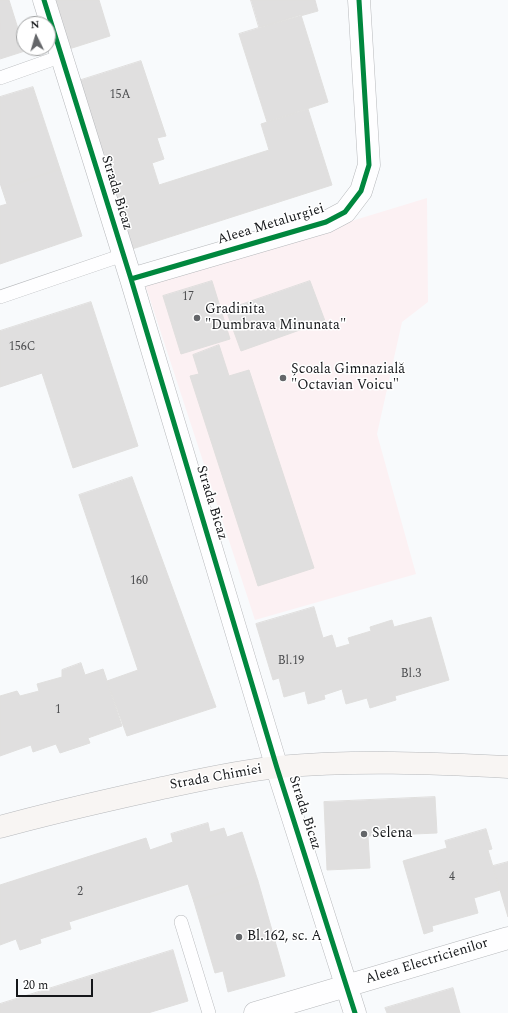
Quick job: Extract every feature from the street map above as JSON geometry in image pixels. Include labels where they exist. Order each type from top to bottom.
[{"type":"main road","name":"Strada Chimiei","points":[[0,827],[111,799],[202,780],[277,768],[345,763],[416,762],[508,767]]},
{"type":"street","name":"Strada Bicaz","points":[[44,0],[122,255],[131,279],[277,768],[355,1013]]},
{"type":"street","name":"Aleea Metalurgiei","points":[[131,279],[326,222],[345,212],[361,191],[369,165],[359,0]]},
{"type":"street","name":"Aleea Electricienilor","points":[[255,1013],[508,938]]},
{"type":"lane","points":[[0,78],[62,56]]},
{"type":"lane","points":[[0,297],[122,255]]},
{"type":"lane","points":[[181,922],[209,1013]]},
{"type":"shaded area","name":"Școala Gimnazială \"Octavian Voicu\"","points":[[427,198],[428,302],[402,322],[377,434],[416,574],[255,620],[145,284]]},
{"type":"building","points":[[0,0],[9,0],[16,22],[16,54],[0,59]]},
{"type":"building","points":[[53,0],[99,0],[110,36],[69,49]]},
{"type":"building","points":[[251,0],[315,0],[318,11],[259,27]]},
{"type":"building","points":[[301,15],[328,102],[267,122],[239,34]]},
{"type":"building","points":[[141,61],[166,136],[157,138],[164,159],[152,163],[159,185],[269,150],[261,124],[308,109],[332,185],[129,250],[75,82]]},
{"type":"building","points":[[33,87],[60,169],[2,189],[0,183],[0,97]]},
{"type":"building","points":[[60,169],[82,236],[0,264],[0,206],[7,204],[2,189]]},
{"type":"building","name":"Gradinita \"Dumbrava Minunata\"","points":[[212,281],[230,339],[181,354],[163,296]]},
{"type":"building","points":[[310,281],[325,321],[241,351],[226,310]]},
{"type":"building","points":[[91,302],[138,446],[73,468],[42,373],[0,387],[0,331]]},
{"type":"building","name":"Școala Gimnazială \"Octavian Voicu\"","points":[[219,345],[229,376],[249,370],[314,568],[258,586],[190,376],[199,374],[193,355]]},
{"type":"building","points":[[132,477],[216,707],[127,736],[107,681],[138,670],[79,495]]},
{"type":"building","points":[[314,607],[323,638],[332,635],[336,648],[350,644],[348,638],[371,631],[370,627],[392,620],[394,627],[431,617],[449,680],[395,696],[396,700],[370,708],[367,698],[346,704],[342,689],[324,695],[325,699],[308,704],[305,691],[284,697],[279,678],[273,680],[256,624]]},
{"type":"building","points":[[81,663],[85,675],[103,669],[122,726],[88,738],[90,743],[60,753],[56,744],[33,752],[31,745],[0,756],[0,696],[17,691],[20,696],[39,691],[37,684],[62,677],[62,670]]},
{"type":"building","name":"Selena","points":[[435,797],[437,833],[368,836],[370,868],[327,870],[324,802]]},
{"type":"building","points":[[208,823],[210,832],[224,828],[227,837],[242,832],[258,881],[194,902],[188,884],[69,922],[71,929],[40,939],[41,943],[20,950],[16,939],[0,945],[0,885],[146,838],[150,850],[173,842],[171,834]]},
{"type":"building","points":[[486,829],[492,849],[488,850],[500,890],[474,898],[478,913],[432,926],[433,931],[424,934],[403,861],[447,848],[445,841]]},
{"type":"building","points":[[508,862],[508,917],[493,866]]},
{"type":"building","name":"Bl.162, sc. A","points":[[258,881],[285,976],[228,992],[223,971],[215,973],[194,902]]},
{"type":"building","points":[[173,950],[188,1001],[148,1013],[0,1013],[0,1004]]},
{"type":"building","points":[[453,988],[460,1013],[387,1013],[385,1008]]},
{"type":"cycle path","points":[[44,0],[131,279],[277,768],[355,1013]]},
{"type":"cycle path","points":[[131,279],[326,222],[345,212],[361,191],[369,165],[359,0]]},
{"type":"place","name":"Gradinita \"Dumbrava Minunata\"","points":[[197,318]]},
{"type":"place","name":"Școala Gimnazială \"Octavian Voicu\"","points":[[283,378]]},
{"type":"place","name":"Selena","points":[[364,834]]},
{"type":"place","name":"Bl.162, sc. A","points":[[239,937]]}]
